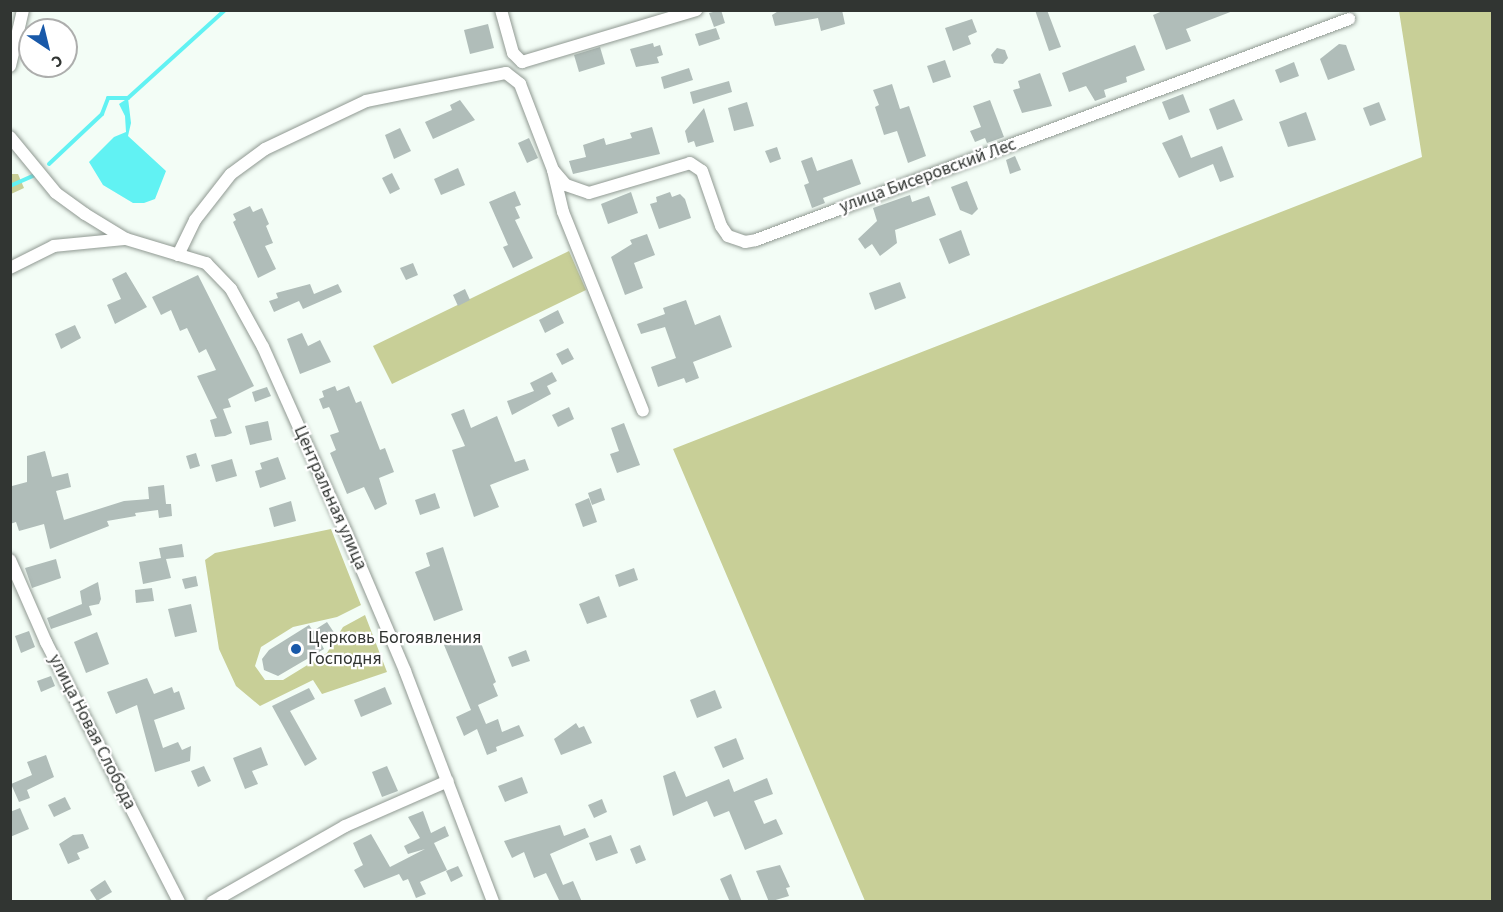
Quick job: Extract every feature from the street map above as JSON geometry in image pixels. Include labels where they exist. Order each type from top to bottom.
[{"type":"street","points":[[10,66],[23,10]]},
{"type":"street","points":[[501,10],[513,53],[522,62],[696,10]]},
{"type":"street","name":"улица Бисеровский Лес","points":[[553,170],[566,185],[589,193],[690,163],[702,171],[721,226],[728,236],[746,242],[1349,19]]},
{"type":"street","points":[[178,255],[195,220],[246,162],[294,132],[366,101],[506,73],[520,84],[553,170],[563,212],[643,411]]},
{"type":"street","name":"Центральная улица","points":[[10,137],[56,193],[126,239],[178,255],[216,270],[252,326],[345,530],[448,781],[494,902]]},
{"type":"street","points":[[10,268],[54,246],[126,239]]},
{"type":"street","name":"улица Новая Слобода","points":[[10,560],[46,642],[179,902]]},
{"type":"street","points":[[212,902],[345,826],[448,781]]},
{"type":"green space","points":[[1399,11],[1492,11],[1492,901],[865,901],[673,449],[1422,157]]},
{"type":"green space","points":[[11,174],[18,174],[24,188],[11,194]]},
{"type":"green space","points":[[569,251],[586,290],[392,384],[373,346]]},
{"type":"green space","points":[[331,529],[361,605],[337,617],[293,627],[261,647],[255,666],[265,680],[283,680],[327,653],[343,627],[365,615],[387,672],[322,694],[313,680],[260,706],[236,686],[219,649],[205,560],[215,553]]},
{"type":"water","points":[[128,98],[131,123],[128,136],[166,171],[155,199],[144,203],[133,203],[103,185],[89,162],[114,137],[126,132],[125,116],[119,104]]},
{"type":"building","points":[[721,10],[725,23],[714,27],[709,13]]},
{"type":"building","points":[[780,10],[842,10],[845,24],[821,31],[818,18],[775,26],[772,15]]},
{"type":"building","points":[[1035,10],[1047,10],[1061,47],[1049,51]]},
{"type":"building","points":[[1165,10],[1233,11],[1186,29],[1191,41],[1166,50],[1153,15]]},
{"type":"building","points":[[972,19],[977,32],[968,36],[971,44],[953,51],[945,28]]},
{"type":"building","points":[[488,24],[494,48],[470,54],[464,30]]},
{"type":"building","points":[[716,28],[720,39],[699,46],[695,34]]},
{"type":"building","points":[[653,43],[654,47],[660,45],[663,55],[657,57],[659,63],[636,67],[630,49]]},
{"type":"building","points":[[1339,44],[1346,45],[1355,70],[1328,80],[1320,59]]},
{"type":"building","points":[[1135,45],[1145,70],[1126,77],[1127,82],[1104,90],[1106,97],[1095,101],[1086,86],[1069,92],[1062,73]]},
{"type":"building","points":[[600,47],[605,64],[579,72],[574,55]]},
{"type":"building","points":[[997,48],[1005,50],[1008,58],[1003,64],[994,63],[991,55]]},
{"type":"building","points":[[945,60],[951,77],[933,83],[927,66]]},
{"type":"building","points":[[1294,62],[1299,76],[1280,83],[1275,70]]},
{"type":"building","points":[[689,68],[693,80],[664,89],[661,77]]},
{"type":"building","points":[[1040,73],[1052,106],[1022,113],[1013,90],[1020,88],[1018,81]]},
{"type":"building","points":[[729,81],[732,92],[693,104],[690,92]]},
{"type":"building","points":[[892,84],[900,109],[909,106],[926,156],[908,163],[897,131],[884,135],[875,107],[879,105],[873,90]]},
{"type":"building","points":[[1183,94],[1190,112],[1169,120],[1162,102]]},
{"type":"building","points":[[1234,99],[1243,120],[1217,130],[1209,109]]},
{"type":"building","points":[[460,100],[475,120],[433,139],[425,122],[452,110],[450,105]]},
{"type":"building","points":[[990,100],[1004,137],[987,143],[985,138],[975,142],[970,131],[981,127],[973,106]]},
{"type":"building","points":[[747,102],[754,126],[734,131],[728,108]]},
{"type":"building","points":[[1379,102],[1386,120],[1370,126],[1363,108]]},
{"type":"building","points":[[704,108],[714,142],[696,147],[694,141],[688,143],[685,131]]},
{"type":"building","points":[[1306,112],[1316,140],[1288,147],[1279,122]]},
{"type":"building","points":[[652,127],[660,154],[573,174],[569,161],[586,157],[583,145],[604,138],[606,145],[632,138],[630,133]]},
{"type":"building","points":[[400,128],[411,151],[394,159],[385,135]]},
{"type":"building","points":[[1182,135],[1191,158],[1222,146],[1234,177],[1220,182],[1213,164],[1179,178],[1162,143]]},
{"type":"building","points":[[529,138],[538,158],[527,163],[518,143]]},
{"type":"building","points":[[777,147],[781,159],[770,163],[765,151]]},
{"type":"building","points":[[1015,156],[1021,170],[1010,174],[1006,160]]},
{"type":"building","points":[[812,157],[817,171],[852,159],[861,184],[823,198],[825,203],[812,208],[804,185],[809,183],[801,161]]},
{"type":"building","points":[[458,168],[465,185],[441,195],[434,179]]},
{"type":"building","points":[[392,173],[400,189],[390,194],[382,178]]},
{"type":"building","points":[[967,181],[978,209],[972,215],[960,210],[951,187]]},
{"type":"building","points":[[515,191],[521,205],[515,207],[520,218],[515,220],[533,258],[513,268],[503,247],[508,245],[489,202]]},
{"type":"building","points":[[631,192],[638,213],[608,224],[601,204]]},
{"type":"building","points":[[670,192],[672,197],[680,194],[685,199],[691,218],[659,229],[650,204],[657,202],[656,197]]},
{"type":"building","points":[[910,195],[912,202],[929,196],[936,215],[895,230],[897,243],[880,256],[872,244],[865,249],[858,239],[877,221],[873,208]]},
{"type":"building","points":[[250,206],[253,212],[262,208],[269,224],[266,226],[273,243],[265,246],[276,269],[258,278],[233,222],[236,220],[233,214]]},
{"type":"building","points":[[961,230],[970,255],[949,264],[939,239]]},
{"type":"building","points":[[647,234],[655,255],[634,263],[643,288],[625,295],[611,257],[632,244],[630,240]]},
{"type":"building","points":[[413,263],[418,275],[406,280],[400,268]]},
{"type":"building","points":[[126,272],[147,307],[115,324],[107,305],[121,299],[112,279]]},
{"type":"building","points":[[198,275],[254,386],[228,399],[231,407],[223,409],[232,433],[225,436],[215,437],[210,420],[217,418],[197,376],[216,370],[206,349],[199,353],[187,328],[180,331],[171,310],[161,315],[152,297]]},
{"type":"building","points":[[900,282],[906,298],[875,310],[869,293]]},
{"type":"building","points":[[310,284],[314,294],[338,284],[342,292],[303,309],[299,301],[274,312],[269,301],[278,298],[276,293]]},
{"type":"building","points":[[465,289],[470,300],[458,306],[453,295]]},
{"type":"building","points":[[686,300],[695,325],[720,315],[732,347],[693,362],[699,378],[686,383],[684,378],[658,387],[651,367],[676,358],[665,327],[641,334],[637,324],[665,314],[663,308]]},
{"type":"building","points":[[558,310],[564,323],[545,333],[539,320]]},
{"type":"building","points":[[75,325],[81,338],[61,349],[55,334]]},
{"type":"building","points":[[302,333],[308,346],[320,340],[331,362],[300,374],[287,339]]},
{"type":"building","points":[[568,348],[574,359],[562,365],[556,354]]},
{"type":"building","points":[[552,372],[557,381],[547,386],[551,394],[512,415],[507,401],[534,391],[530,383]]},
{"type":"building","points":[[335,386],[337,391],[349,386],[356,403],[361,401],[380,450],[385,448],[394,472],[379,478],[387,504],[375,510],[364,487],[347,494],[330,453],[336,450],[330,435],[339,432],[329,407],[323,409],[319,399],[324,397],[322,391]]},
{"type":"building","points":[[267,387],[271,396],[255,402],[252,392]]},
{"type":"building","points":[[569,407],[574,419],[558,427],[552,415]]},
{"type":"building","points":[[464,409],[471,428],[497,416],[515,462],[525,459],[529,470],[490,485],[499,507],[474,517],[452,450],[465,446],[451,414]]},
{"type":"building","points":[[268,421],[272,440],[250,445],[245,426]]},
{"type":"building","points":[[624,423],[640,465],[617,473],[610,454],[619,451],[611,428]]},
{"type":"building","points":[[45,451],[52,477],[68,473],[71,487],[56,491],[64,520],[124,501],[149,499],[148,487],[164,485],[166,504],[171,504],[172,516],[159,518],[158,510],[135,513],[136,516],[107,521],[109,526],[50,549],[44,524],[19,531],[16,522],[10,524],[12,486],[27,482],[27,456]]},
{"type":"building","points":[[196,453],[200,466],[190,469],[186,456]]},
{"type":"building","points":[[278,457],[286,479],[260,488],[255,471],[262,469],[260,463]]},
{"type":"building","points":[[232,459],[237,476],[216,482],[211,465]]},
{"type":"building","points":[[601,488],[605,500],[592,505],[588,493]]},
{"type":"building","points":[[435,493],[440,508],[420,515],[415,500]]},
{"type":"building","points":[[589,498],[597,522],[583,527],[575,504]]},
{"type":"building","points":[[291,501],[296,521],[274,527],[269,508]]},
{"type":"building","points":[[182,544],[184,557],[166,559],[171,578],[143,584],[139,562],[161,558],[159,548]]},
{"type":"building","points":[[443,547],[463,610],[434,621],[415,572],[430,566],[426,553]]},
{"type":"building","points":[[56,559],[61,578],[32,588],[25,568]]},
{"type":"building","points":[[634,568],[638,580],[619,587],[615,575]]},
{"type":"building","points":[[196,576],[198,586],[185,589],[182,579]]},
{"type":"building","points":[[98,582],[101,599],[99,604],[89,606],[92,615],[51,629],[47,618],[82,604],[80,591]]},
{"type":"building","points":[[152,588],[154,601],[136,603],[135,590]]},
{"type":"building","points":[[599,596],[607,617],[587,624],[579,604]]},
{"type":"building","points":[[191,604],[197,632],[175,637],[168,609]]},
{"type":"building","name":"Церковь Богоявления Господня","points":[[327,622],[335,634],[321,643],[324,649],[278,676],[264,670],[262,659],[269,650],[309,625],[313,631]]},
{"type":"building","points":[[29,631],[35,647],[21,653],[15,636]]},
{"type":"building","points":[[97,632],[109,664],[86,673],[74,642]]},
{"type":"building","points":[[463,633],[464,638],[473,635],[476,644],[481,643],[496,682],[493,684],[498,696],[478,705],[486,724],[498,719],[502,732],[519,725],[524,736],[496,747],[497,751],[487,755],[477,729],[464,736],[456,717],[471,710],[444,645]]},
{"type":"building","points":[[526,650],[530,661],[512,667],[508,657]]},
{"type":"building","points":[[51,676],[55,686],[41,692],[37,681]]},
{"type":"building","points":[[147,678],[154,694],[172,687],[174,693],[179,691],[185,709],[154,720],[163,748],[178,742],[182,750],[191,746],[190,761],[155,772],[137,705],[116,714],[107,692]]},
{"type":"building","points":[[385,687],[392,704],[361,717],[354,700]]},
{"type":"building","points":[[309,688],[315,699],[290,711],[317,759],[305,766],[272,706]]},
{"type":"building","points":[[715,690],[722,708],[697,718],[690,700]]},
{"type":"building","points":[[576,723],[579,728],[584,726],[592,743],[561,755],[554,739]]},
{"type":"building","points":[[736,738],[744,759],[723,768],[714,747]]},
{"type":"building","points":[[261,747],[268,765],[252,771],[258,784],[245,789],[233,758]]},
{"type":"building","points":[[46,755],[54,777],[27,790],[30,798],[19,802],[11,784],[32,775],[27,762]]},
{"type":"building","points":[[204,766],[211,781],[198,787],[191,771]]},
{"type":"building","points":[[387,766],[398,791],[382,797],[372,772]]},
{"type":"building","points":[[675,771],[686,797],[729,779],[734,792],[767,778],[773,794],[754,801],[764,824],[776,819],[783,834],[745,850],[729,811],[714,817],[707,801],[673,816],[663,776]]},
{"type":"building","points":[[522,777],[528,793],[505,802],[498,786]]},
{"type":"building","points":[[65,797],[71,809],[54,817],[48,805]]},
{"type":"building","points":[[602,799],[607,812],[594,818],[588,805]]},
{"type":"building","points":[[20,808],[29,829],[10,837],[10,812]]},
{"type":"building","points":[[423,811],[431,833],[445,826],[449,836],[434,843],[447,870],[420,882],[426,894],[416,898],[408,879],[403,881],[399,874],[364,888],[354,870],[363,865],[353,843],[371,834],[390,867],[425,849],[408,854],[404,846],[420,838],[408,817]]},
{"type":"building","points":[[560,825],[564,836],[585,828],[589,837],[550,854],[563,885],[573,881],[582,902],[560,902],[546,873],[534,878],[524,852],[512,858],[504,841]]},
{"type":"building","points":[[83,834],[89,848],[77,853],[80,859],[68,864],[59,844],[73,835]]},
{"type":"building","points":[[611,835],[618,853],[596,861],[589,843]]},
{"type":"building","points":[[640,845],[646,860],[636,864],[630,849]]},
{"type":"building","points":[[780,865],[790,887],[786,888],[789,896],[769,902],[756,871]]},
{"type":"building","points":[[458,866],[463,876],[451,882],[446,871]]},
{"type":"building","points":[[731,874],[742,902],[730,902],[720,879]]},
{"type":"building","points":[[105,880],[112,892],[97,901],[90,890]]},
{"type":"waterway","points":[[49,164],[102,114],[108,98],[128,98],[225,10]]},
{"type":"waterway","points":[[10,186],[37,174]]},
{"type":"place","name":"Церковь Богоявления Господня","points":[[296,649]]}]
